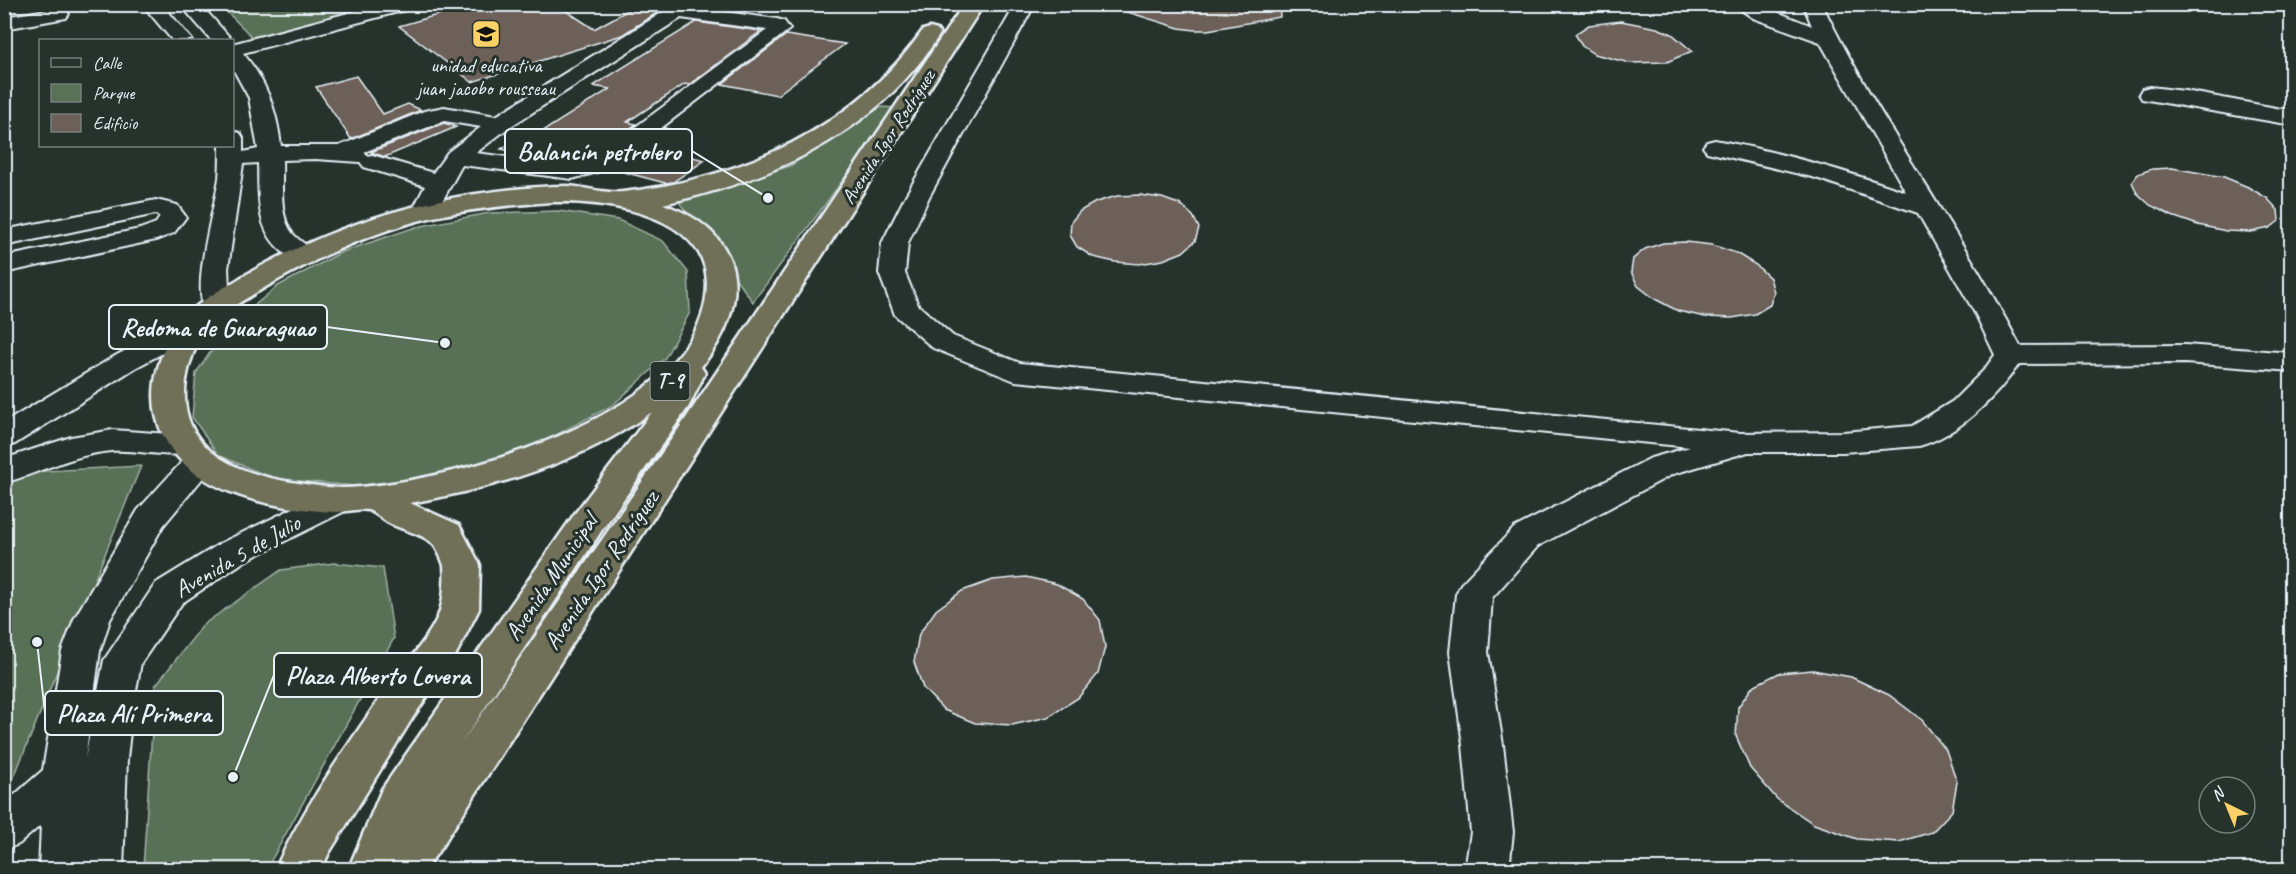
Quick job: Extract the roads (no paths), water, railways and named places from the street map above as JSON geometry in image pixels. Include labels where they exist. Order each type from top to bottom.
[{"type":"highway","name":"Avenida Igor Rodríguez","points":[[606,198],[648,198],[691,190],[780,159],[848,118],[893,83],[921,48],[949,4]]},
{"type":"highway","name":"Avenida Igor Rodríguez","points":[[398,870],[505,714],[974,4]]},
{"type":"highway","name":"T-9","points":[[569,194],[606,198],[639,205],[668,215],[692,229],[710,246],[720,267],[723,290],[718,315],[702,346],[674,377],[639,406],[596,432],[545,456],[465,481],[430,489],[355,498],[270,491],[231,479],[192,453],[173,424],[169,381],[176,356],[205,315],[258,280],[352,235],[425,211],[488,199],[530,195],[569,194]]},
{"type":"highway","name":"Avenida Igor Rodríguez","points":[[702,346],[747,316],[801,268]]},
{"type":"highway","name":"Avenida Municipal","points":[[371,870],[398,803],[583,530],[678,399],[702,346]]},
{"type":"highway","name":"T-9","points":[[298,870],[314,839],[398,705],[440,646],[460,609],[462,565],[446,534],[403,515],[355,498]]},
{"type":"street","points":[[151,4],[181,39]]},
{"type":"street","points":[[189,4],[221,39]]},
{"type":"street","points":[[234,51],[406,4]]},
{"type":"street","points":[[1026,4],[917,197],[895,243],[892,273],[905,309],[944,342],[1015,372],[1747,442],[1843,442],[1919,436],[1964,408],[1995,377],[2010,355]]},
{"type":"street","points":[[1742,4],[1804,16]]},
{"type":"street","points":[[1770,4],[1804,16],[1828,38],[1930,208],[2010,355]]},
{"type":"street","points":[[425,211],[439,182],[456,157],[500,123],[685,8],[777,25],[780,29],[600,164],[572,171],[456,157]]},
{"type":"street","points":[[4,23],[59,14]]},
{"type":"street","points":[[234,54],[245,67],[261,98],[270,135],[271,196],[278,232],[304,256]]},
{"type":"street","points":[[2150,94],[2185,98],[2292,118]]},
{"type":"street","points":[[356,157],[438,115],[453,115],[500,123]]},
{"type":"street","points":[[1715,147],[1764,155],[1813,168],[1930,208]]},
{"type":"street","points":[[4,437],[205,315],[215,269],[233,149],[270,153],[321,152],[356,157],[439,182]]},
{"type":"street","points":[[4,238],[156,207],[168,210],[173,217],[165,228],[147,235],[4,265]]},
{"type":"street","points":[[2010,355],[2186,354],[2290,362]]},
{"type":"street","points":[[4,472],[57,451],[103,440],[143,440],[192,453],[150,518],[92,619],[81,651],[70,715],[63,778],[61,870]]},
{"type":"street","points":[[1487,870],[1492,832],[1483,745],[1469,652],[1474,594],[1526,537],[1662,466],[1747,442]]},
{"type":"street","name":"Avenida 5 de Julio","points":[[101,870],[107,759],[112,713],[123,660],[169,593],[233,552],[355,498]]},
{"type":"street","points":[[4,831],[63,778],[107,759]]},
{"type":"place","name":"unidad educativa juan jacobo rousseau","points":[[486,34]]},
{"type":"place","name":"Balancín petrolero","points":[[768,198]]},
{"type":"place","name":"Redoma de Guaraguao","points":[[445,343]]},
{"type":"place","name":"Plaza Alí Primera","points":[[37,642]]},
{"type":"place","name":"Plaza Alberto Lovera","points":[[233,777]]}]
